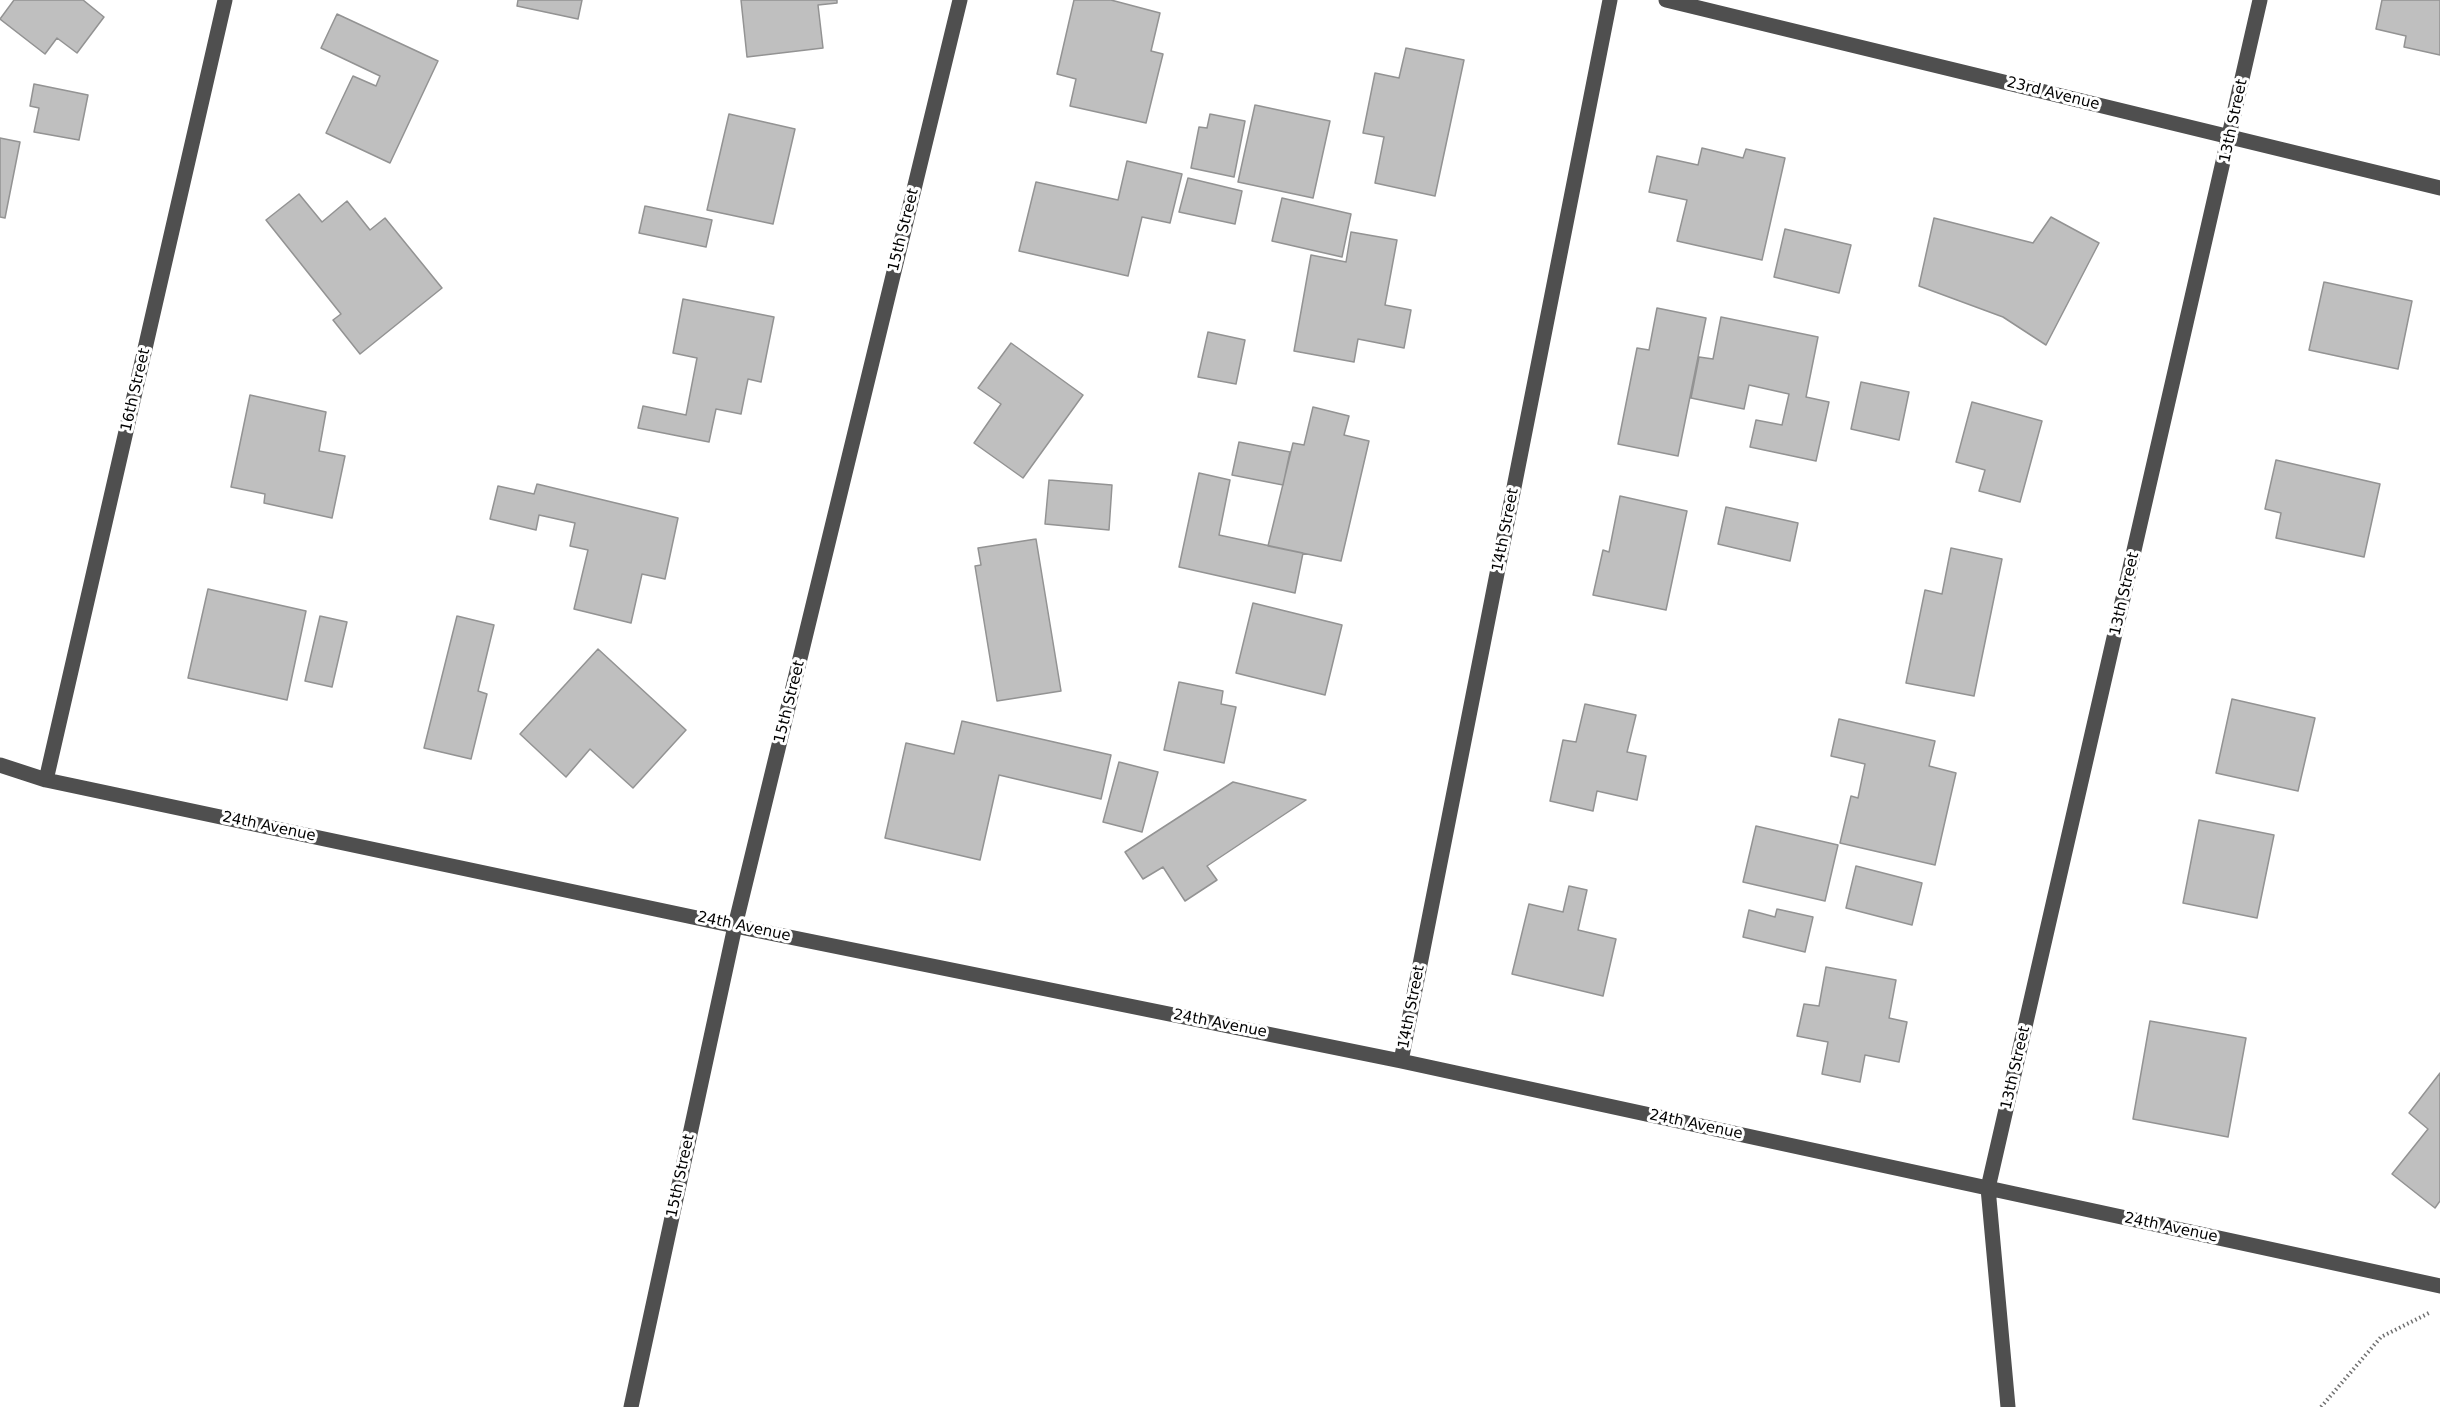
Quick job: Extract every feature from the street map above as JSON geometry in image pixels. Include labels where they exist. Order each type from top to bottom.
[{"type":"street","name":"16th Street","points":[[46,780],[225,0]]},
{"type":"street","name":"15th Street","points":[[631,1407],[735,926],[960,0]]},
{"type":"street","name":"14th Street","points":[[1401,1060],[1610,0]]},
{"type":"street","name":"23rd Avenue","points":[[1666,0],[2440,188]]},
{"type":"street","name":"13th Street","points":[[2008,1407],[1988,1188],[2231,137],[2260,0]]},
{"type":"street","name":"24th Avenue","points":[[0,765],[46,780],[735,926],[1401,1060],[2440,1286]]},
{"type":"path","points":[[2321,1407],[2381,1337],[2430,1312]]},
{"type":"building","points":[[14,0],[83,0],[104,17],[77,53],[57,38],[45,54],[0,19]]},
{"type":"building","points":[[518,0],[582,0],[578,19],[517,6]]},
{"type":"building","points":[[741,0],[837,0],[837,3],[818,5],[823,48],[747,57]]},
{"type":"building","points":[[1074,0],[1111,0],[1160,13],[1151,51],[1163,54],[1146,123],[1070,106],[1076,79],[1057,74]]},
{"type":"building","points":[[2382,0],[2440,0],[2440,55],[2404,47],[2406,36],[2376,29]]},
{"type":"building","points":[[337,14],[438,61],[390,163],[326,133],[353,76],[376,86],[380,76],[321,48]]},
{"type":"building","points":[[1406,48],[1464,60],[1435,196],[1375,183],[1384,137],[1363,133],[1375,73],[1399,78]]},
{"type":"building","points":[[34,84],[88,95],[79,140],[34,132],[39,108],[30,106]]},
{"type":"building","points":[[1255,105],[1330,121],[1313,198],[1238,182]]},
{"type":"building","points":[[729,114],[795,129],[773,224],[707,210]]},
{"type":"building","points":[[1210,114],[1245,121],[1234,177],[1191,168],[1199,127],[1207,128]]},
{"type":"building","points":[[0,138],[20,142],[5,218],[0,217]]},
{"type":"building","points":[[1702,148],[1743,158],[1746,149],[1785,158],[1762,260],[1677,241],[1687,200],[1649,192],[1657,156],[1698,165]]},
{"type":"building","points":[[1127,161],[1182,174],[1170,223],[1142,217],[1128,276],[1019,251],[1036,182],[1118,200]]},
{"type":"building","points":[[1188,178],[1242,191],[1235,224],[1179,212]]},
{"type":"building","points":[[299,194],[322,222],[347,201],[370,230],[385,218],[442,288],[360,354],[333,320],[341,314],[266,220]]},
{"type":"building","points":[[1282,198],[1351,214],[1342,257],[1272,241]]},
{"type":"building","points":[[645,206],[712,220],[706,247],[639,233]]},
{"type":"building","points":[[2051,217],[2099,243],[2046,345],[2003,317],[1919,286],[1934,218],[2033,243]]},
{"type":"building","points":[[1785,229],[1851,245],[1839,293],[1774,277]]},
{"type":"building","points":[[1351,232],[1397,240],[1385,305],[1411,310],[1404,348],[1358,339],[1354,362],[1294,351],[1311,255],[1346,262]]},
{"type":"building","points":[[2324,282],[2412,301],[2398,369],[2309,350]]},
{"type":"building","points":[[683,299],[774,317],[761,382],[748,379],[741,414],[716,409],[709,442],[638,428],[643,406],[686,415],[697,358],[673,353]]},
{"type":"building","points":[[1657,308],[1706,318],[1678,456],[1618,444],[1637,348],[1649,350]]},
{"type":"building","points":[[1721,317],[1818,337],[1806,397],[1829,402],[1816,461],[1750,447],[1756,420],[1782,425],[1789,394],[1749,385],[1744,409],[1691,398],[1699,357],[1713,359]]},
{"type":"building","points":[[1208,332],[1245,340],[1236,384],[1198,377]]},
{"type":"building","points":[[1011,343],[1083,395],[1023,478],[974,443],[1001,404],[978,388]]},
{"type":"building","points":[[1861,382],[1909,392],[1899,440],[1851,429]]},
{"type":"building","points":[[250,395],[326,412],[319,451],[345,456],[332,518],[264,503],[265,494],[231,487]]},
{"type":"building","points":[[1972,402],[2042,421],[2020,502],[1979,491],[1985,470],[1956,462]]},
{"type":"building","points":[[1313,407],[1349,416],[1344,435],[1369,441],[1341,561],[1268,546],[1293,443],[1304,445]]},
{"type":"building","points":[[1239,442],[1290,452],[1283,485],[1232,475]]},
{"type":"building","points":[[2276,460],[2380,484],[2364,557],[2276,538],[2281,513],[2265,509]]},
{"type":"building","points":[[1199,473],[1230,480],[1219,535],[1303,553],[1295,593],[1179,567]]},
{"type":"building","points":[[1049,480],[1112,485],[1109,530],[1045,524]]},
{"type":"building","points":[[537,484],[678,518],[665,579],[642,574],[631,623],[574,609],[588,550],[570,546],[575,523],[539,515],[536,530],[490,519],[498,486],[534,494]]},
{"type":"building","points":[[1620,496],[1687,511],[1666,610],[1593,595],[1603,550],[1609,552]]},
{"type":"building","points":[[1726,507],[1798,523],[1790,561],[1718,544]]},
{"type":"building","points":[[1036,539],[1061,691],[997,701],[975,566],[981,565],[978,548]]},
{"type":"building","points":[[1951,548],[2002,559],[1974,696],[1906,683],[1925,590],[1942,594]]},
{"type":"building","points":[[208,589],[306,611],[287,700],[188,678]]},
{"type":"building","points":[[1253,603],[1342,625],[1325,695],[1236,673]]},
{"type":"building","points":[[320,616],[347,622],[332,687],[305,681]]},
{"type":"building","points":[[457,616],[494,625],[478,691],[487,694],[471,759],[424,748]]},
{"type":"building","points":[[598,649],[686,730],[633,788],[590,749],[566,777],[520,734]]},
{"type":"building","points":[[1179,682],[1223,691],[1221,704],[1236,707],[1224,763],[1164,750]]},
{"type":"building","points":[[2232,699],[2315,718],[2298,791],[2216,773]]},
{"type":"building","points":[[1585,704],[1636,715],[1627,752],[1646,756],[1637,800],[1597,791],[1593,811],[1550,801],[1563,740],[1576,742]]},
{"type":"building","points":[[1839,719],[1935,741],[1929,766],[1956,773],[1935,865],[1840,843],[1851,796],[1858,798],[1865,764],[1831,756]]},
{"type":"building","points":[[962,721],[1111,755],[1101,799],[999,775],[980,860],[885,838],[906,743],[954,754]]},
{"type":"building","points":[[1119,762],[1158,772],[1142,832],[1103,822]]},
{"type":"building","points":[[1233,782],[1306,800],[1207,866],[1217,880],[1185,901],[1163,867],[1143,879],[1125,852]]},
{"type":"building","points":[[2199,820],[2274,835],[2257,918],[2183,903]]},
{"type":"building","points":[[1756,826],[1838,845],[1825,901],[1743,882]]},
{"type":"building","points":[[1856,866],[1922,883],[1912,925],[1846,908]]},
{"type":"building","points":[[1569,886],[1587,890],[1578,930],[1616,939],[1603,996],[1512,974],[1529,904],[1563,912]]},
{"type":"building","points":[[1777,909],[1813,917],[1805,952],[1743,937],[1749,910],[1775,917]]},
{"type":"building","points":[[1826,967],[1896,980],[1889,1018],[1907,1022],[1899,1062],[1865,1055],[1860,1082],[1822,1074],[1828,1042],[1797,1036],[1804,1004],[1819,1006]]},
{"type":"building","points":[[2150,1021],[2246,1038],[2228,1137],[2133,1119]]},
{"type":"building","points":[[2440,1073],[2440,1201],[2435,1208],[2392,1174],[2428,1129],[2409,1113]]}]
